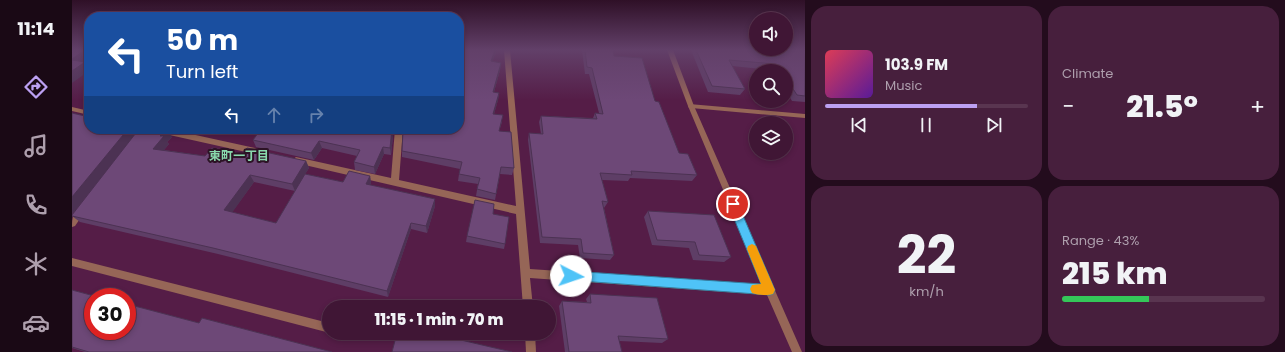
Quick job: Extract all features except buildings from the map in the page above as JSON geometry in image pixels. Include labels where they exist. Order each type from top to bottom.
[{"type":"street","points":[[508,66],[528,300]]},
{"type":"street","points":[[676,66],[691,106],[796,352]]},
{"type":"street","points":[[691,106],[805,116]]},
{"type":"street","points":[[72,110],[84,112]]},
{"type":"street","points":[[178,134],[264,153]]},
{"type":"street","points":[[395,182],[399,134]]},
{"type":"street","points":[[287,158],[520,211]]},
{"type":"street","points":[[72,222],[87,204]]},
{"type":"street","points":[[72,262],[322,326]]},
{"type":"street","points":[[526,273],[770,290]]},
{"type":"street","points":[[531,340],[532,352]]},
{"type":"slow traffic","points":[[752,249],[770,290],[756,289]]},
{"type":"district","name":"東町一丁目","points":[[239,156]]},
{"type":"route","points":[[571,276],[770,290],[733,204]]}]
